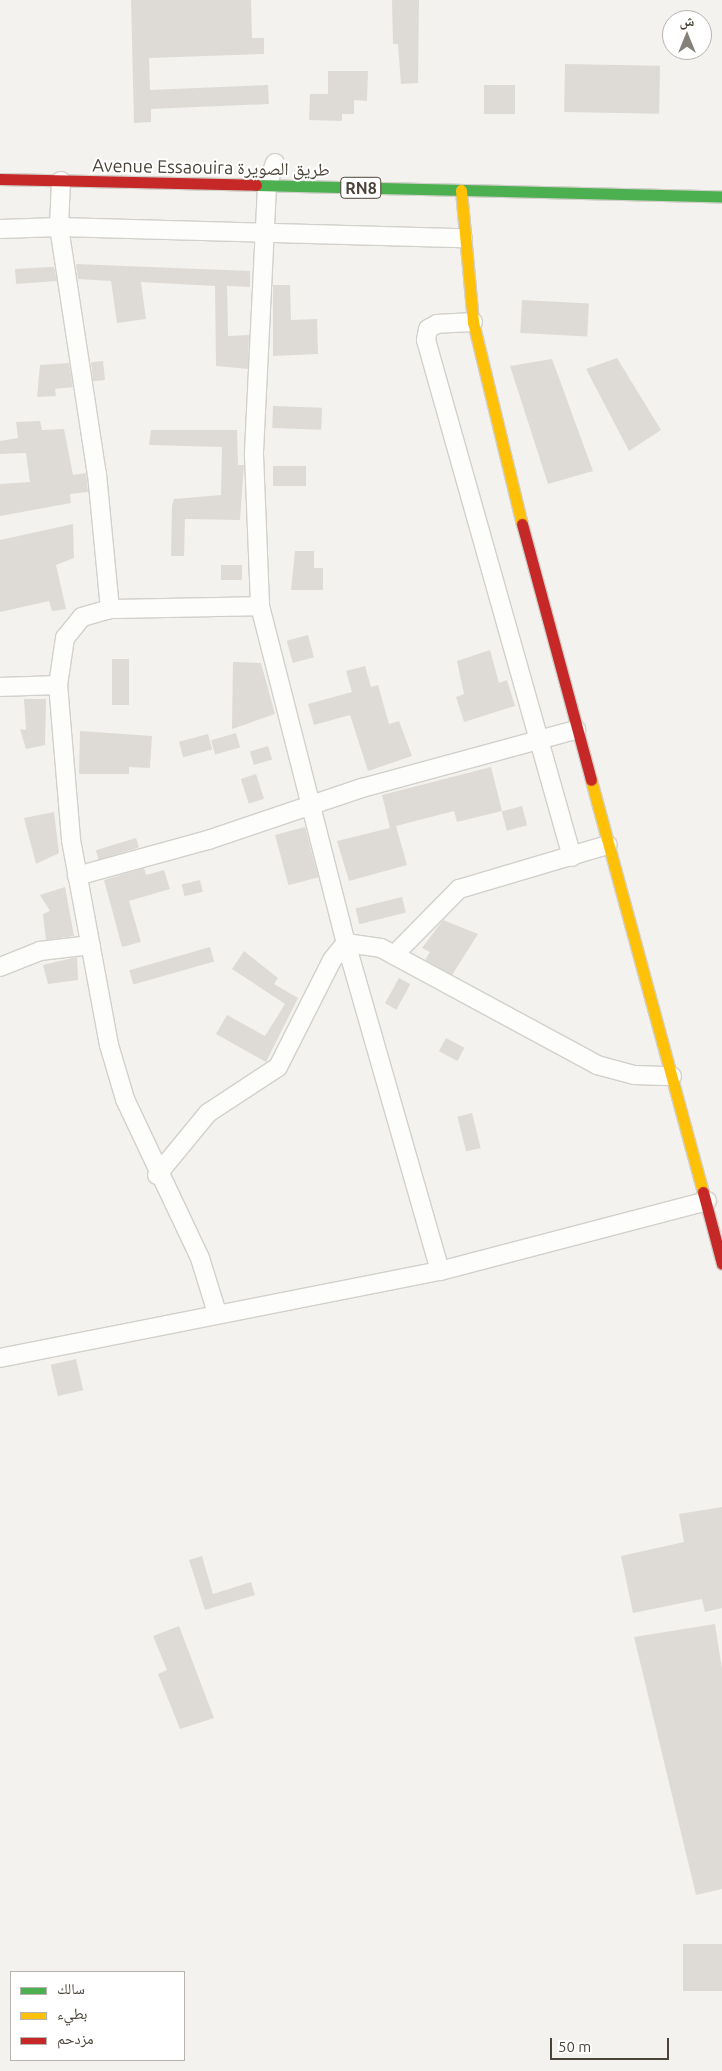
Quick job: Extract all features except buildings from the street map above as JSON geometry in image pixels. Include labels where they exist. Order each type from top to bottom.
[{"type":"street","points":[[275,163],[266,198],[254,455],[260,606],[314,807],[346,943],[440,1271]]},
{"type":"street","name":"Avenue Essaouira طريق الصويرة","points":[[0,179],[58,193],[266,198],[461,190],[722,196]]},
{"type":"street","points":[[461,190],[456,206],[463,238],[473,322],[499,442],[576,730],[707,1201],[722,1264]]},
{"type":"street","points":[[58,193],[59,227],[97,474],[110,610]]},
{"type":"street","points":[[456,206],[481,207]]},
{"type":"street","points":[[0,229],[59,227],[463,238]]},
{"type":"street","points":[[473,322],[437,324],[428,329],[426,340],[572,856]]},
{"type":"street","points":[[217,1313],[200,1258],[157,1175],[125,1099],[109,1045],[77,876],[65,791],[58,685],[61,652],[73,624],[110,610],[260,606]]},
{"type":"street","points":[[0,687],[58,685]]},
{"type":"street","points":[[77,876],[314,807],[362,788],[576,730]]},
{"type":"street","points":[[394,955],[460,888],[608,845]]},
{"type":"street","points":[[346,943],[372,944],[597,1065],[635,1075],[672,1076]]},
{"type":"street","points":[[157,1175],[208,1113],[278,1067],[332,960],[346,943]]},
{"type":"street","points":[[0,967],[40,951],[91,945]]},
{"type":"street","points":[[0,1358],[217,1313],[440,1271],[707,1201]]},
{"type":"traffic: fast","points":[[256,185],[722,196]]},
{"type":"traffic: slow","points":[[461,190],[473,322],[522,524]]},
{"type":"traffic: slow","points":[[591,780],[703,1192]]},
{"type":"traffic: jam","points":[[0,179],[256,185]]},
{"type":"traffic: jam","points":[[522,524],[591,780]]},
{"type":"traffic: jam","points":[[703,1192],[722,1264]]}]
